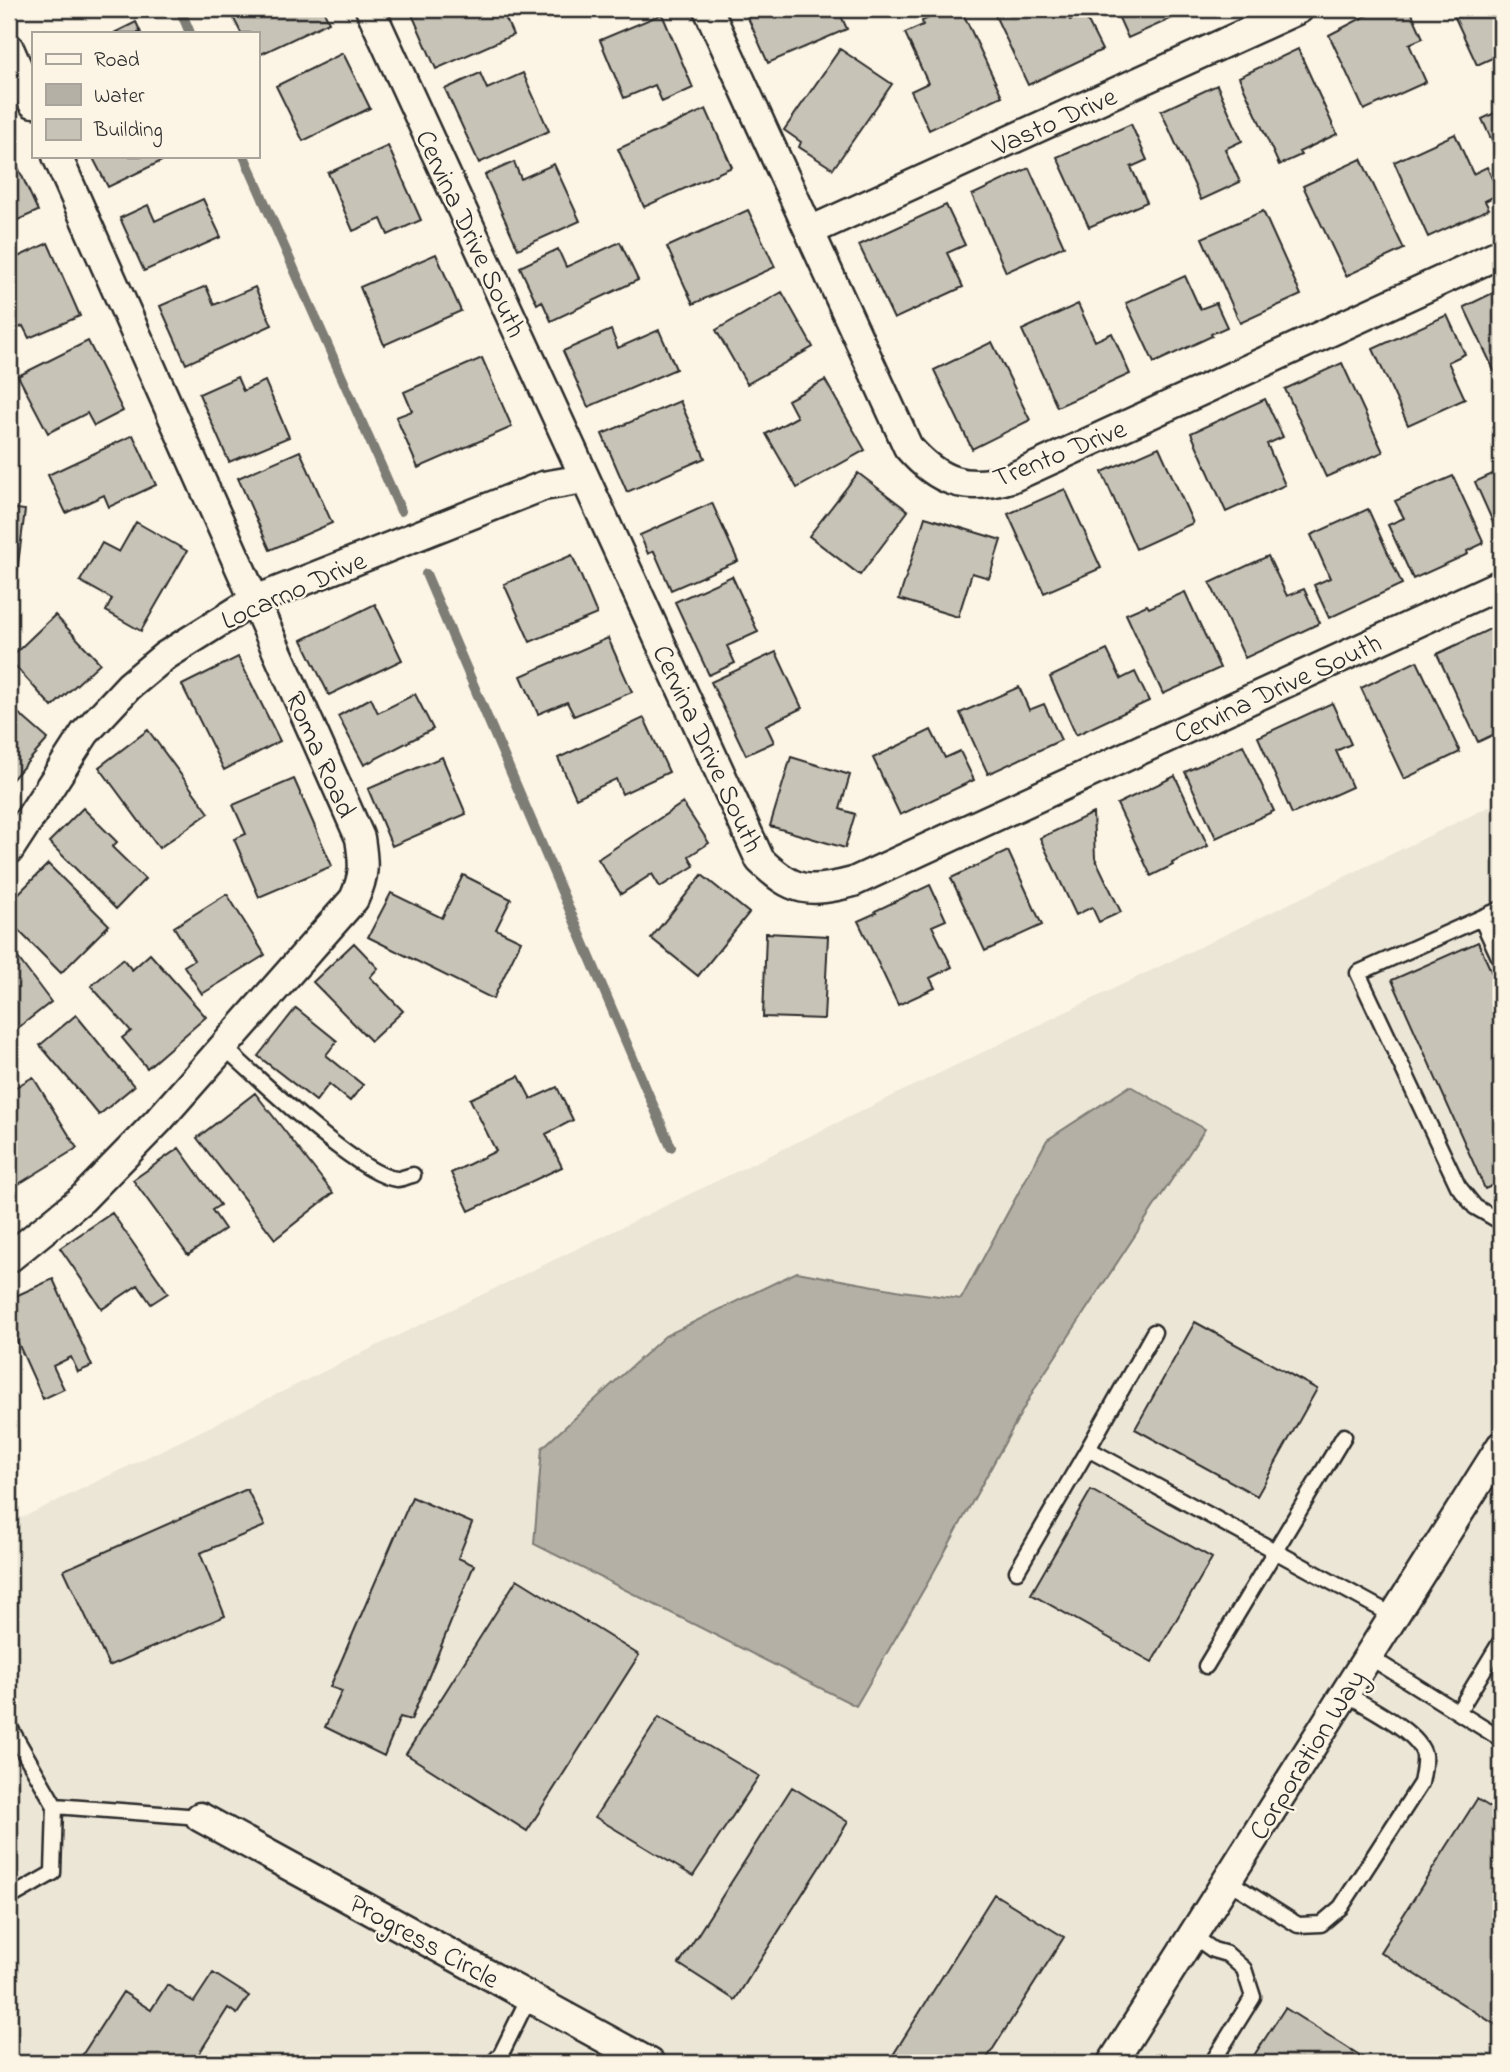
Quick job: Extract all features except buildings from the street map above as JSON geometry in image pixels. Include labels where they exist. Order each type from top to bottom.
[{"type":"street","name":"Cervina Drive South","points":[[370,9],[760,860],[779,878],[799,888],[823,890],[853,882],[1501,584]]},
{"type":"street","name":"Trento Drive","points":[[708,9],[908,447],[923,465],[959,483],[994,483],[1011,478],[1501,253]]},
{"type":"street","name":"Vasto Drive","points":[[810,231],[1299,9]]},
{"type":"street","points":[[9,48],[32,101]]},
{"type":"street","name":"Roma Road","points":[[9,1258],[82,1199],[158,1121],[354,899],[362,882],[364,863],[360,838],[58,158]]},
{"type":"street","name":"Locarno Drive","points":[[9,850],[85,733],[129,686],[165,656],[253,601],[543,486],[584,478]]},
{"type":"street","name":"Corporation Way","points":[[1112,2063],[1500,1450]]},
{"type":"street","name":"Progress Circle","points":[[200,1817],[650,2063]]},
{"type":"lane","points":[[1501,909],[1358,973],[1458,1186],[1475,1207],[1501,1222]]},
{"type":"lane","points":[[1481,918],[1501,961]]},
{"type":"lane","points":[[224,1047],[314,1127],[367,1168],[397,1179],[412,1175]]},
{"type":"lane","points":[[1017,1571],[1154,1332]]},
{"type":"lane","points":[[1206,1666],[1344,1436]]},
{"type":"lane","points":[[1088,1449],[1394,1616]]},
{"type":"lane","points":[[1458,1712],[1501,1641]]},
{"type":"lane","points":[[1368,1656],[1501,1739]]},
{"type":"lane","points":[[1227,1880],[1298,1925],[1321,1924],[1341,1907],[1421,1783],[1423,1752],[1411,1735],[1345,1693]]},
{"type":"lane","points":[[9,1726],[55,1806],[52,1873],[9,1898]]},
{"type":"lane","points":[[55,1806],[200,1817]]},
{"type":"lane","points":[[1192,1935],[1213,1950],[1227,1954],[1244,1969],[1253,1997],[1212,2063]]},
{"type":"lane","points":[[493,2063],[502,2054],[528,1997]]},
{"type":"shaded area","points":[[1501,801],[1501,2063],[9,2063],[9,1524]],"holes":[[[1130,1086],[1036,1386],[931,1577],[902,1291],[961,1299],[1047,1139]]]},
{"type":"water","points":[[1130,1086],[1205,1129],[1036,1386],[931,1577],[856,1706],[534,1544],[542,1448],[665,1336],[797,1272],[961,1299],[1047,1140]]},
{"type":"waterway","points":[[180,9],[190,32]]},
{"type":"waterway","points":[[245,158],[401,511]]},
{"type":"waterway","points":[[426,574],[671,1147]]}]
